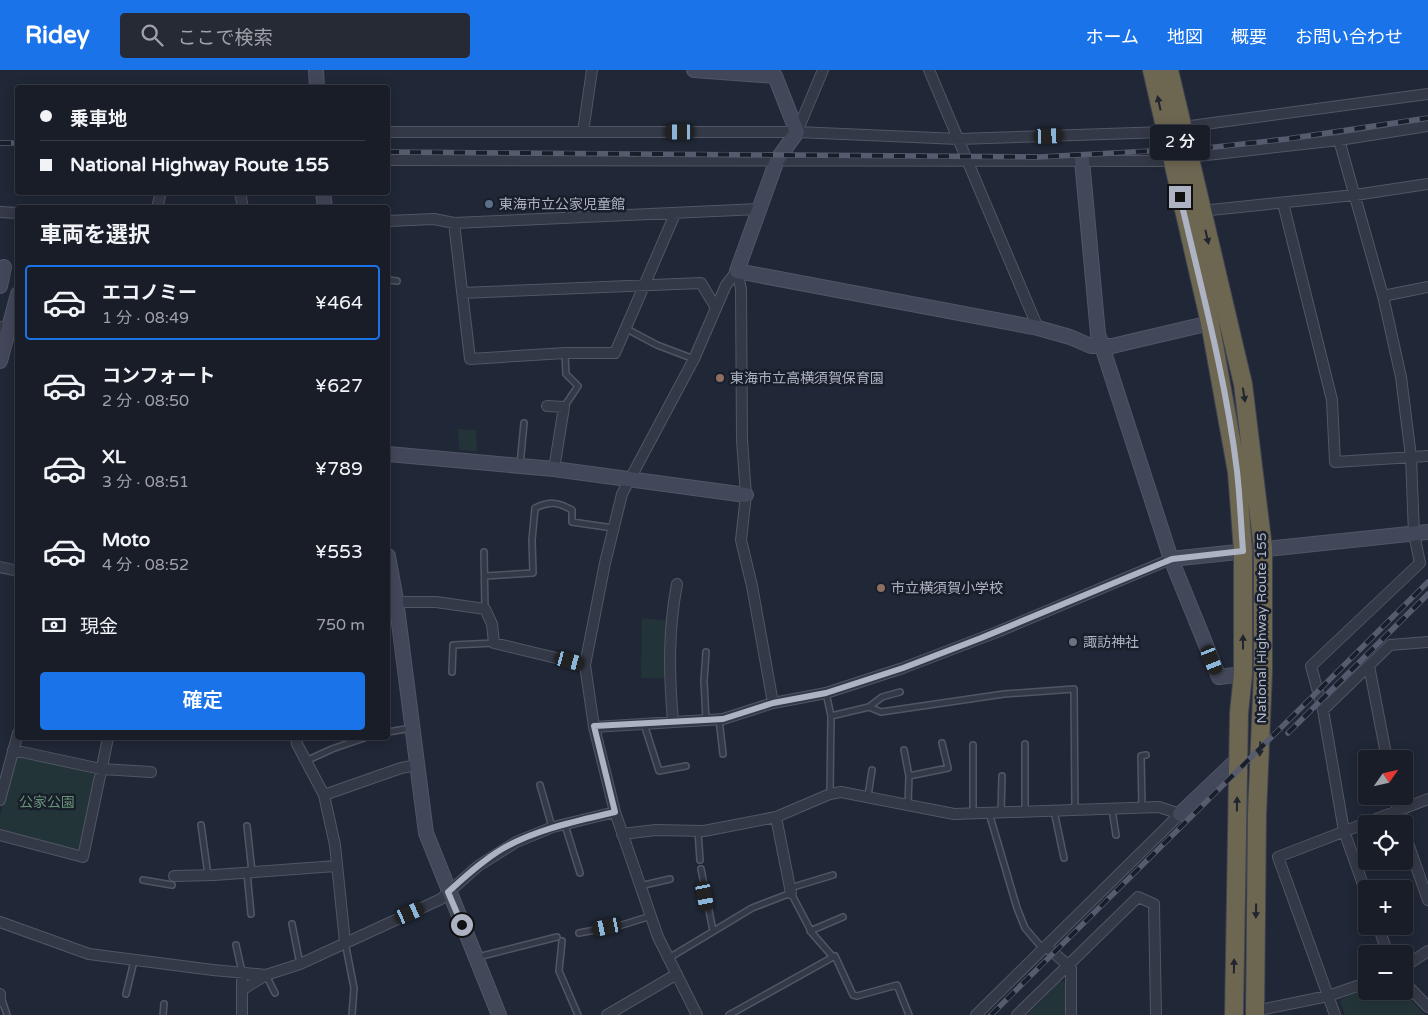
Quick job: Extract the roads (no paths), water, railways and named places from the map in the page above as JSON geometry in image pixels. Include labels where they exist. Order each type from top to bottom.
[{"type":"highway","name":"National Highway Route 155","points":[[1152,70],[1165,132],[1180,159],[1201,211],[1243,384],[1263,548],[1263,672],[1257,814],[1255,1013]]},
{"type":"highway","name":"National Highway Route 155","points":[[1169,70],[1183,128],[1180,159],[1237,472],[1243,551],[1243,674],[1238,713],[1234,1015]]},
{"type":"street","points":[[316,70],[317,85]]},
{"type":"street","points":[[583,132],[592,70]]},
{"type":"street","points":[[694,70],[775,76],[797,132]]},
{"type":"street","points":[[697,1015],[668,958],[650,916],[622,834],[594,726],[585,665],[622,494],[694,359],[726,285],[737,271],[776,160],[797,132],[808,110],[823,70]]},
{"type":"street","points":[[930,70],[1038,328]]},
{"type":"street","points":[[1183,128],[1428,94]]},
{"type":"street","points":[[390,160],[968,161],[1180,159],[1339,140],[1428,126]]},
{"type":"street","points":[[390,132],[797,132],[959,139],[1165,132]]},
{"type":"street","points":[[1339,140],[1383,296],[1401,377],[1421,533],[1420,563],[1311,666],[1323,710],[1344,831],[1361,880]]},
{"type":"street","points":[[1082,160],[1098,334],[1172,559],[1219,677],[1243,674]]},
{"type":"street","points":[[1201,211],[1356,195],[1428,184]]},
{"type":"street","points":[[1282,203],[1332,400],[1335,462],[1428,456]]},
{"type":"street","points":[[390,221],[434,220],[454,223],[759,209]]},
{"type":"street","points":[[0,212],[15,213]]},
{"type":"street","points":[[454,223],[470,359],[565,353],[615,353],[675,214]]},
{"type":"street","points":[[0,286],[2,264]]},
{"type":"street","points":[[737,271],[1038,328],[1070,337],[1092,346],[1112,346],[1210,323]]},
{"type":"street","points":[[737,271],[741,289],[742,440],[746,494],[741,540],[752,586],[773,703]]},
{"type":"street","points":[[462,292],[701,284],[716,308]]},
{"type":"street","points":[[1383,296],[1428,287]]},
{"type":"street","points":[[0,361],[15,306]]},
{"type":"street","points":[[547,406],[564,407],[554,469]]},
{"type":"street","points":[[390,454],[554,469],[746,494]]},
{"type":"street","points":[[594,726],[718,719],[773,703],[826,693],[903,668],[1172,559],[1421,533]]},
{"type":"street","points":[[0,566],[15,571]]},
{"type":"street","points":[[390,578],[426,833],[498,1015]]},
{"type":"street","points":[[673,722],[670,679],[670,618],[677,584]]},
{"type":"street","points":[[392,601],[436,602],[485,609],[492,624],[494,643],[585,665]]},
{"type":"street","points":[[1323,710],[1390,645],[1428,642]]},
{"type":"street","points":[[1368,666],[1384,750]]},
{"type":"street","points":[[0,800],[16,740]]},
{"type":"street","points":[[0,834],[82,857],[108,740]]},
{"type":"street","points":[[296,740],[324,795],[335,844],[345,942]]},
{"type":"street","points":[[13,750],[101,769],[151,772]]},
{"type":"street","points":[[976,1015],[1238,758]]},
{"type":"street","points":[[324,795],[401,768],[417,765]]},
{"type":"street","points":[[622,834],[656,830],[698,831],[776,817],[830,794],[841,792],[954,814],[1159,807],[1180,814]]},
{"type":"street","points":[[1335,1015],[1278,858],[1428,798]]},
{"type":"street","points":[[1395,805],[1398,815]]},
{"type":"street","points":[[242,990],[266,975],[300,964],[441,898],[478,866],[503,848],[565,824],[615,812]]},
{"type":"street","points":[[776,817],[791,890]]},
{"type":"street","points":[[1413,858],[1428,900]]},
{"type":"street","points":[[173,881],[208,875],[336,866]]},
{"type":"street","points":[[1017,1015],[1067,964],[1138,897],[1154,904],[1156,1015]]},
{"type":"street","points":[[0,922],[89,954],[125,958],[134,961],[266,975]]},
{"type":"street","points":[[1044,947],[1071,968],[1072,1015]]},
{"type":"street","points":[[1413,961],[1428,951]]},
{"type":"street","points":[[242,972],[242,1015]]},
{"type":"street","points":[[612,1014],[677,974]]},
{"type":"street","points":[[1255,1013],[1328,996],[1358,986]]},
{"type":"street","points":[[1413,991],[1428,1007]]},
{"type":"lane","points":[[390,280],[397,281]]},
{"type":"lane","points":[[625,328],[657,345],[694,359]]},
{"type":"lane","points":[[564,407],[578,386],[566,374],[565,353]]},
{"type":"lane","points":[[520,466],[524,423]]},
{"type":"lane","points":[[485,576],[533,573],[532,540],[535,508],[546,502],[563,504],[572,510],[572,522],[614,528]]},
{"type":"lane","points":[[484,552],[485,609]]},
{"type":"lane","points":[[452,672],[453,645],[494,643]]},
{"type":"lane","points":[[706,652],[704,681],[706,720]]},
{"type":"lane","points":[[870,707],[881,712],[1004,694],[1074,689],[1075,810]]},
{"type":"lane","points":[[831,716],[870,707],[882,697],[900,692]]},
{"type":"lane","points":[[826,693],[831,716],[830,794]]},
{"type":"lane","points":[[718,719],[723,754]]},
{"type":"lane","points":[[644,724],[659,771],[686,766]]},
{"type":"lane","points":[[390,732],[412,728]]},
{"type":"lane","points":[[306,761],[358,740]]},
{"type":"lane","points":[[909,776],[948,768],[942,743]]},
{"type":"lane","points":[[1025,744],[1025,812]]},
{"type":"lane","points":[[973,745],[973,813]]},
{"type":"lane","points":[[904,750],[909,776],[908,804]]},
{"type":"lane","points":[[1142,808],[1141,756],[1146,755]]},
{"type":"lane","points":[[868,796],[872,770]]},
{"type":"lane","points":[[1001,812],[1002,776]]},
{"type":"lane","points":[[540,785],[553,828]]},
{"type":"lane","points":[[1112,808],[1116,835]]},
{"type":"lane","points":[[1054,811],[1064,858]]},
{"type":"lane","points":[[989,813],[1017,908],[1025,928],[1044,947]]},
{"type":"lane","points":[[565,824],[580,873]]},
{"type":"lane","points":[[201,825],[208,875]]},
{"type":"lane","points":[[247,826],[251,914]]},
{"type":"lane","points":[[698,831],[700,860]]},
{"type":"lane","points":[[701,869],[713,931]]},
{"type":"lane","points":[[668,958],[752,908],[791,890],[833,875]]},
{"type":"lane","points":[[640,886],[670,879]]},
{"type":"lane","points":[[143,880],[173,881]]},
{"type":"lane","points":[[733,1015],[832,957],[810,931],[791,890]]},
{"type":"lane","points":[[579,933],[622,925],[650,916]]},
{"type":"lane","points":[[810,931],[842,917]]},
{"type":"lane","points":[[292,924],[300,964]]},
{"type":"lane","points":[[475,958],[557,937]]},
{"type":"lane","points":[[562,941],[559,971],[578,1015]]},
{"type":"lane","points":[[345,942],[354,988],[352,1015]]},
{"type":"lane","points":[[236,946],[242,972]]},
{"type":"lane","points":[[835,956],[853,995],[857,996],[897,985],[909,1015]]},
{"type":"lane","points":[[126,994],[134,961]]},
{"type":"lane","points":[[266,975],[275,993]]},
{"type":"lane","points":[[0,997],[7,1015]]},
{"type":"lane","points":[[163,1015],[164,1004]]},
{"type":"railway","points":[[390,152],[1039,157],[1206,148],[1287,139],[1428,118]]},
{"type":"railway","points":[[0,143],[15,143]]},
{"type":"railway","points":[[991,1015],[1428,582]]},
{"type":"railway","points":[[1288,733],[1428,594]]},
{"type":"place","name":"東海市立公家児童館","points":[[489,204]]},
{"type":"place","name":"東海市立高横須賀保育園","points":[[720,378]]},
{"type":"place","name":"市立横須賀小学校","points":[[881,588]]},
{"type":"place","name":"諏訪神社","points":[[1073,642]]},
{"type":"park label","name":"公家公園","points":[[47,802]]}]
